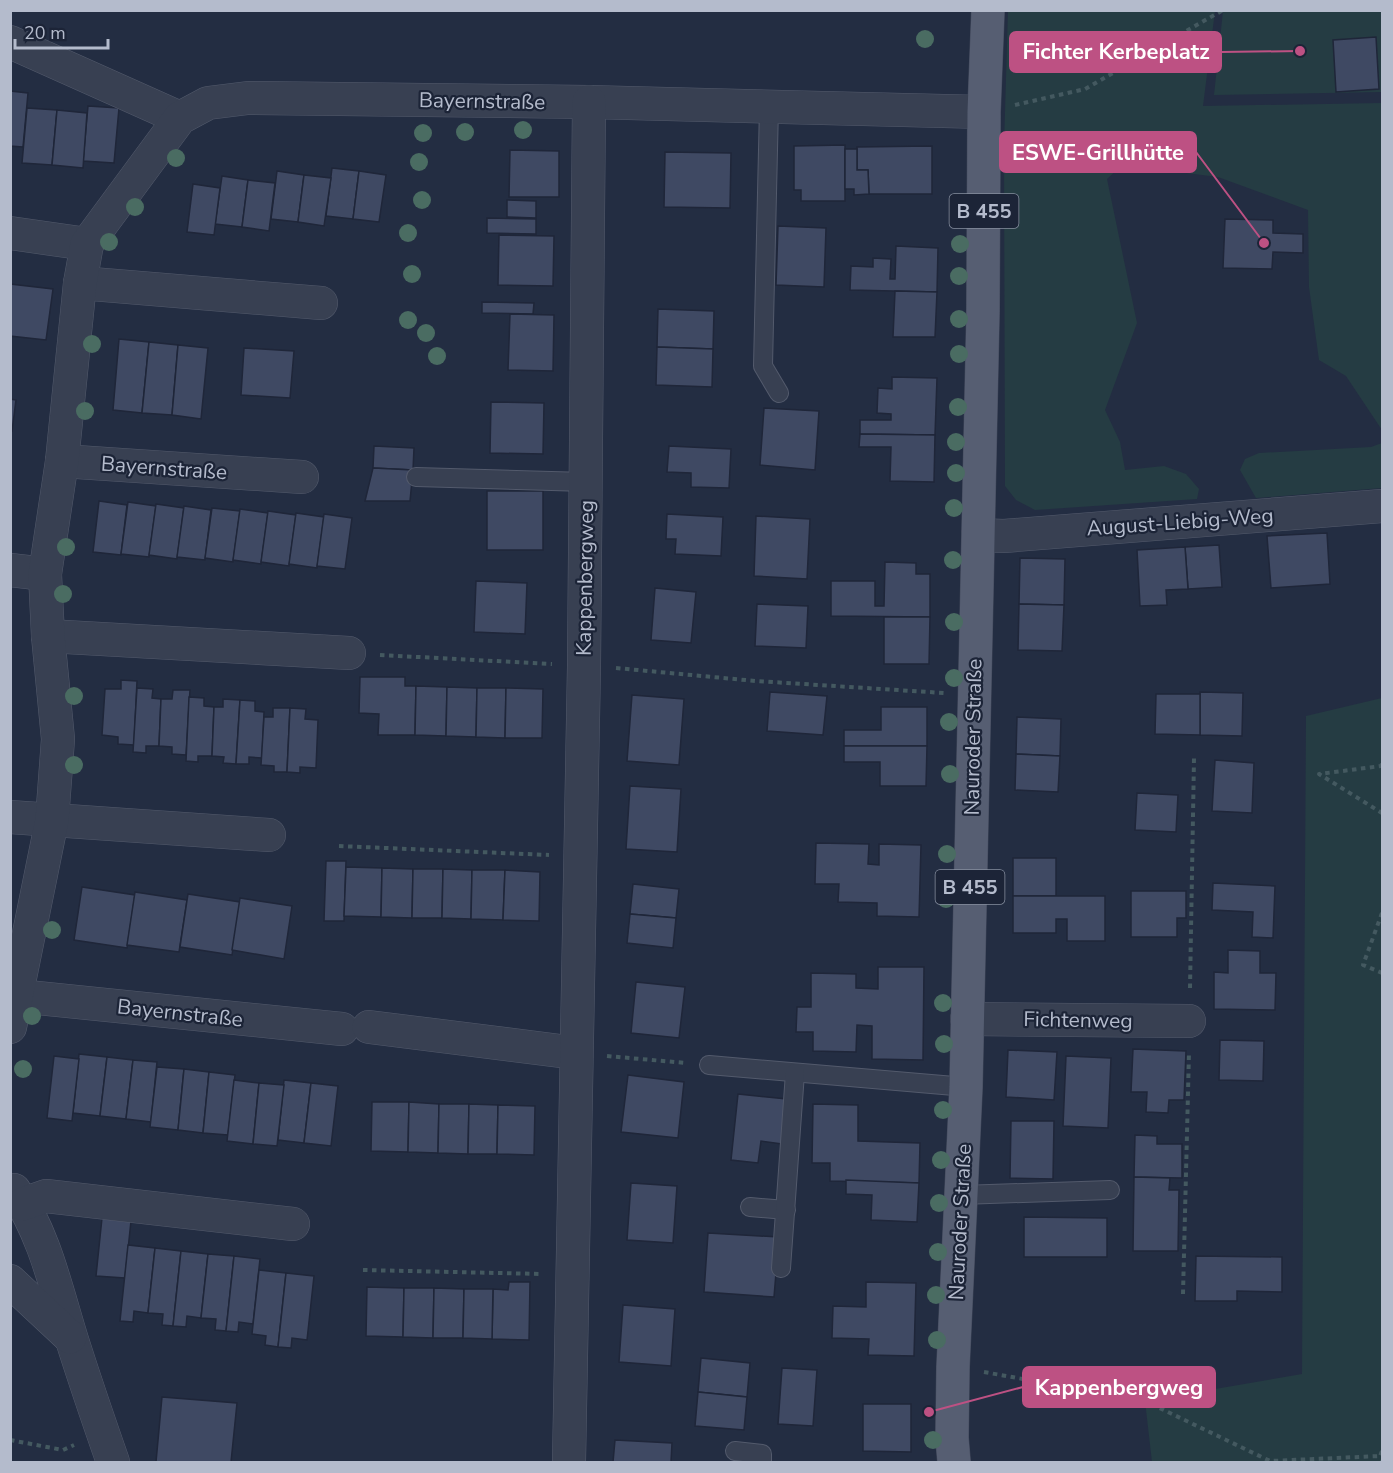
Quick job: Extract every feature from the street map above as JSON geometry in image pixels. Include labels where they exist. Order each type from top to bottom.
[{"type":"main road","name":"Nauroder Straße","points":[[954,1462],[953,1367],[966,1087],[983,322],[984,112],[988,10]]},
{"type":"street","points":[[10,42],[180,118]]},
{"type":"street","name":"Bayernstraße","points":[[10,1027],[52,820],[58,739],[48,636],[45,574],[62,461],[80,284],[87,244],[180,118],[208,103],[248,98],[589,102],[984,112]]},
{"type":"street","name":"Kappenbergweg","points":[[569,1462],[584,666],[589,102]]},
{"type":"street","points":[[10,233],[87,244]]},
{"type":"street","points":[[80,284],[321,303]]},
{"type":"street","name":"Bayernstraße","points":[[62,461],[302,477]]},
{"type":"street","name":"August-Liebig-Weg","points":[[978,535],[1004,536],[1383,506]]},
{"type":"street","points":[[10,570],[45,574]]},
{"type":"street","points":[[48,636],[349,653]]},
{"type":"street","points":[[10,817],[269,835]]},
{"type":"street","name":"Bayernstraße","points":[[18,996],[355,1028],[576,1053]]},
{"type":"street","name":"Fichtenweg","points":[[967,1019],[1189,1021]]},
{"type":"street","points":[[15,1191],[293,1224]]},
{"type":"street","points":[[15,1191],[42,1244],[108,1448]]},
{"type":"street","points":[[10,1281],[71,1339]]},
{"type":"lane","points":[[770,107],[763,366],[779,393]]},
{"type":"lane","points":[[416,477],[586,482]]},
{"type":"lane","points":[[709,1065],[966,1087]]},
{"type":"lane","points":[[781,1268],[795,1073]]},
{"type":"lane","points":[[961,1195],[1110,1190]]},
{"type":"lane","points":[[750,1207],[786,1210]]},
{"type":"lane","points":[[735,1451],[762,1454],[762,1462]]},
{"type":"path","points":[[984,112],[1085,89],[1223,10]]},
{"type":"path","points":[[349,653],[584,666],[756,681],[974,695]]},
{"type":"path","points":[[1383,764],[1319,774],[1383,813]]},
{"type":"path","points":[[339,846],[580,856]]},
{"type":"path","points":[[1383,913],[1363,965],[1383,973]]},
{"type":"path","points":[[576,1053],[709,1065]]},
{"type":"path","points":[[363,1270],[572,1275]]},
{"type":"path","points":[[953,1367],[1145,1401],[1270,1461],[1381,1458],[1383,1451]]},
{"type":"path","points":[[10,1440],[63,1450],[108,1448]]},
{"type":"shaded area","points":[[1008,11],[1215,11],[1203,106],[1382,103],[1382,430],[1346,376],[1319,360],[1309,287],[1308,210],[1218,177],[1122,165],[1107,179],[1137,323],[1105,410],[1120,442],[1125,470],[1164,466],[1186,474],[1199,489],[1197,499],[1035,510],[1016,500],[1005,486],[1004,146]]},
{"type":"shaded area","points":[[1223,11],[1382,11],[1382,92],[1214,95]]},
{"type":"shaded area","points":[[1382,443],[1382,488],[1256,498],[1240,470],[1245,459],[1259,453],[1371,447]]},
{"type":"shaded area","points":[[1382,698],[1382,1462],[1152,1462],[1145,1401],[1302,1374],[1306,716]]},
{"type":"building","points":[[1376,37],[1379,89],[1336,92],[1333,40]]},
{"type":"building","points":[[10,91],[28,93],[23,147],[10,146]]},
{"type":"building","points":[[88,106],[119,108],[114,163],[83,161]]},
{"type":"building","points":[[27,108],[57,110],[52,165],[22,163]]},
{"type":"building","points":[[57,110],[87,113],[83,168],[52,165]]},
{"type":"building","points":[[845,145],[845,201],[801,201],[801,190],[794,190],[794,146]]},
{"type":"building","points":[[932,146],[932,194],[869,194],[868,170],[857,170],[857,147]]},
{"type":"building","points":[[845,149],[857,149],[857,170],[868,170],[869,194],[854,195],[854,189],[845,189]]},
{"type":"building","points":[[510,150],[559,151],[559,197],[509,197]]},
{"type":"building","points":[[665,152],[731,153],[730,208],[664,207]]},
{"type":"building","points":[[332,168],[359,171],[353,219],[326,216]]},
{"type":"building","points":[[277,171],[304,175],[298,222],[271,219]]},
{"type":"building","points":[[359,171],[386,175],[379,222],[353,219]]},
{"type":"building","points":[[304,175],[331,178],[324,226],[298,222]]},
{"type":"building","points":[[222,176],[248,180],[242,227],[215,224]]},
{"type":"building","points":[[248,180],[275,183],[269,231],[242,227]]},
{"type":"building","points":[[193,184],[220,188],[214,235],[187,232]]},
{"type":"building","points":[[507,200],[536,201],[536,218],[507,217]]},
{"type":"building","points":[[487,218],[536,219],[536,234],[487,233]]},
{"type":"building","points":[[1225,219],[1273,220],[1273,233],[1303,234],[1303,253],[1273,252],[1272,269],[1223,268]]},
{"type":"building","points":[[778,226],[826,228],[824,287],[776,285]]},
{"type":"building","points":[[499,235],[554,236],[553,286],[498,285]]},
{"type":"building","points":[[896,246],[938,248],[937,292],[850,290],[851,266],[873,267],[873,258],[891,259],[890,279],[895,279]]},
{"type":"building","points":[[10,284],[53,289],[46,340],[10,336]]},
{"type":"building","points":[[895,291],[937,292],[935,337],[893,337]]},
{"type":"building","points":[[482,302],[534,303],[533,314],[482,313]]},
{"type":"building","points":[[658,309],[714,311],[713,349],[657,347]]},
{"type":"building","points":[[510,314],[554,315],[553,371],[508,370]]},
{"type":"building","points":[[119,339],[149,342],[142,413],[113,410]]},
{"type":"building","points":[[149,342],[178,345],[172,415],[142,413]]},
{"type":"building","points":[[178,345],[208,348],[201,419],[172,415]]},
{"type":"building","points":[[657,347],[713,349],[712,387],[656,385]]},
{"type":"building","points":[[244,348],[294,351],[290,398],[241,395]]},
{"type":"building","points":[[892,377],[937,378],[935,435],[860,434],[860,420],[891,420],[891,414],[877,413],[878,388],[892,389]]},
{"type":"building","points":[[10,399],[16,400],[12,431],[10,431]]},
{"type":"building","points":[[491,402],[544,403],[543,454],[490,453]]},
{"type":"building","points":[[764,408],[819,411],[815,470],[760,465]]},
{"type":"building","points":[[860,434],[935,435],[934,482],[890,481],[891,447],[859,447]]},
{"type":"building","points":[[374,446],[414,448],[413,470],[373,468]]},
{"type":"building","points":[[669,446],[731,449],[729,488],[691,487],[691,473],[667,472]]},
{"type":"building","points":[[373,468],[413,470],[410,501],[365,501]]},
{"type":"building","points":[[487,491],[543,491],[543,550],[487,550]]},
{"type":"building","points":[[99,501],[127,505],[121,555],[93,552]]},
{"type":"building","points":[[128,502],[156,506],[149,557],[121,554]]},
{"type":"building","points":[[156,504],[184,508],[177,559],[149,555]]},
{"type":"building","points":[[184,506],[211,510],[205,560],[177,557]]},
{"type":"building","points":[[212,508],[240,511],[233,562],[205,558]]},
{"type":"building","points":[[240,509],[268,513],[261,564],[233,560]]},
{"type":"building","points":[[268,511],[296,515],[289,566],[261,562]]},
{"type":"building","points":[[296,513],[324,517],[317,568],[289,564]]},
{"type":"building","points":[[324,514],[352,518],[345,569],[317,566]]},
{"type":"building","points":[[667,514],[723,517],[721,556],[675,554],[676,539],[666,539]]},
{"type":"building","points":[[756,516],[810,519],[807,579],[754,576]]},
{"type":"building","points":[[1327,533],[1330,584],[1271,588],[1267,536]]},
{"type":"building","points":[[1219,545],[1222,587],[1188,589],[1185,547]]},
{"type":"building","points":[[1185,547],[1188,589],[1166,590],[1167,605],[1140,606],[1137,550]]},
{"type":"building","points":[[1020,558],[1065,559],[1064,605],[1019,604]]},
{"type":"building","points":[[885,562],[916,563],[916,574],[930,574],[930,617],[831,616],[831,581],[875,581],[875,606],[884,606]]},
{"type":"building","points":[[476,581],[527,583],[525,634],[474,632]]},
{"type":"building","points":[[655,588],[696,592],[691,643],[651,640]]},
{"type":"building","points":[[757,604],[808,606],[806,648],[755,646]]},
{"type":"building","points":[[1019,604],[1064,605],[1062,651],[1018,650]]},
{"type":"building","points":[[884,617],[930,617],[929,664],[884,664]]},
{"type":"building","points":[[360,677],[405,677],[405,686],[416,686],[415,735],[378,735],[379,714],[359,713]]},
{"type":"building","points":[[121,680],[137,681],[134,745],[118,744],[118,737],[102,735],[105,689],[121,689]]},
{"type":"building","points":[[416,686],[447,687],[446,736],[415,735]]},
{"type":"building","points":[[447,687],[477,688],[476,737],[446,736]]},
{"type":"building","points":[[137,688],[153,689],[152,698],[161,699],[159,746],[146,746],[146,753],[133,752]]},
{"type":"building","points":[[477,688],[506,688],[505,738],[476,737]]},
{"type":"building","points":[[506,688],[543,689],[542,738],[505,738]]},
{"type":"building","points":[[173,690],[190,690],[186,755],[172,754],[172,747],[159,746],[161,699],[172,699]]},
{"type":"building","points":[[770,692],[827,696],[823,735],[767,731]]},
{"type":"building","points":[[1200,692],[1243,693],[1242,736],[1200,735]]},
{"type":"building","points":[[1156,694],[1200,694],[1200,735],[1155,734]]},
{"type":"building","points":[[632,695],[684,699],[679,765],[627,761]]},
{"type":"building","points":[[189,697],[204,698],[204,706],[214,707],[212,756],[198,756],[198,762],[186,761]]},
{"type":"building","points":[[223,699],[240,700],[236,764],[223,763],[224,757],[212,756],[214,707],[223,707]]},
{"type":"building","points":[[240,700],[255,701],[255,711],[264,712],[262,758],[249,757],[249,764],[236,764]]},
{"type":"building","points":[[881,707],[927,707],[927,746],[844,746],[844,730],[881,730]]},
{"type":"building","points":[[273,708],[290,708],[287,772],[274,772],[274,766],[261,765],[264,717],[273,717]]},
{"type":"building","points":[[290,708],[306,709],[305,719],[318,720],[316,768],[300,767],[300,773],[287,772]]},
{"type":"building","points":[[1017,717],[1061,719],[1060,756],[1016,754]]},
{"type":"building","points":[[844,746],[927,746],[926,786],[880,786],[880,762],[844,762]]},
{"type":"building","points":[[1016,754],[1060,756],[1058,792],[1015,790]]},
{"type":"building","points":[[1215,760],[1254,763],[1252,813],[1212,811]]},
{"type":"building","points":[[630,786],[681,789],[677,852],[626,849]]},
{"type":"building","points":[[1137,793],[1178,795],[1176,832],[1135,830]]},
{"type":"building","points":[[816,843],[869,844],[868,864],[879,865],[879,844],[921,845],[919,917],[877,916],[877,903],[838,902],[839,884],[815,884]]},
{"type":"building","points":[[1013,858],[1056,858],[1056,896],[1013,896]]},
{"type":"building","points":[[326,861],[346,861],[344,921],[324,921]]},
{"type":"building","points":[[346,867],[382,868],[381,917],[344,916]]},
{"type":"building","points":[[382,868],[413,869],[412,918],[381,917]]},
{"type":"building","points":[[413,869],[443,869],[442,918],[412,918]]},
{"type":"building","points":[[443,869],[472,870],[471,919],[442,918]]},
{"type":"building","points":[[472,870],[505,870],[503,920],[471,919]]},
{"type":"building","points":[[505,870],[540,872],[539,921],[503,920]]},
{"type":"building","points":[[1213,883],[1275,886],[1273,938],[1252,937],[1253,912],[1212,910]]},
{"type":"building","points":[[633,884],[679,889],[676,918],[630,914]]},
{"type":"building","points":[[82,887],[135,895],[127,948],[74,940]]},
{"type":"building","points":[[1131,891],[1186,891],[1186,918],[1177,918],[1177,937],[1131,937]]},
{"type":"building","points":[[135,892],[187,900],[179,952],[127,945]]},
{"type":"building","points":[[188,894],[240,902],[232,955],[180,947]]},
{"type":"building","points":[[1013,896],[1105,896],[1105,941],[1067,941],[1067,919],[1056,919],[1056,933],[1013,933]]},
{"type":"building","points":[[240,898],[292,906],[284,959],[232,950]]},
{"type":"building","points":[[630,914],[676,918],[673,948],[627,943]]},
{"type":"building","points":[[1228,950],[1260,951],[1260,973],[1276,973],[1275,1010],[1214,1009],[1214,972],[1228,973]]},
{"type":"building","points":[[878,967],[924,967],[923,1060],[872,1059],[872,1026],[857,1025],[856,1052],[813,1051],[813,1032],[796,1032],[797,1007],[811,1007],[811,973],[856,974],[856,988],[878,989]]},
{"type":"building","points":[[636,982],[685,987],[679,1038],[631,1033]]},
{"type":"building","points":[[1220,1040],[1264,1041],[1263,1081],[1219,1080]]},
{"type":"building","points":[[1133,1049],[1186,1051],[1184,1100],[1169,1100],[1168,1113],[1146,1112],[1147,1092],[1131,1092]]},
{"type":"building","points":[[1008,1050],[1057,1052],[1054,1100],[1006,1097]]},
{"type":"building","points":[[79,1054],[107,1057],[100,1116],[73,1113]]},
{"type":"building","points":[[54,1056],[79,1059],[72,1121],[47,1118]]},
{"type":"building","points":[[1066,1056],[1111,1058],[1108,1128],[1063,1126]]},
{"type":"building","points":[[107,1057],[133,1060],[126,1119],[100,1116]]},
{"type":"building","points":[[133,1060],[157,1062],[151,1122],[126,1119]]},
{"type":"building","points":[[157,1067],[184,1069],[178,1130],[150,1127]]},
{"type":"building","points":[[184,1069],[209,1072],[203,1133],[178,1130]]},
{"type":"building","points":[[209,1072],[235,1075],[228,1135],[203,1133]]},
{"type":"building","points":[[628,1075],[684,1082],[678,1138],[621,1132]]},
{"type":"building","points":[[234,1080],[259,1083],[253,1144],[227,1141]]},
{"type":"building","points":[[284,1080],[311,1083],[304,1143],[278,1140]]},
{"type":"building","points":[[259,1083],[284,1085],[277,1146],[253,1144]]},
{"type":"building","points":[[311,1083],[338,1086],[331,1146],[304,1143]]},
{"type":"building","points":[[738,1094],[787,1099],[782,1144],[761,1141],[758,1163],[731,1160]]},
{"type":"building","points":[[372,1102],[409,1102],[408,1152],[371,1151]]},
{"type":"building","points":[[409,1102],[439,1104],[438,1153],[408,1152]]},
{"type":"building","points":[[439,1104],[469,1104],[468,1154],[438,1153]]},
{"type":"building","points":[[469,1104],[498,1105],[497,1154],[468,1154]]},
{"type":"building","points":[[813,1104],[858,1105],[858,1141],[920,1143],[919,1183],[830,1181],[830,1163],[812,1163]]},
{"type":"building","points":[[498,1105],[535,1106],[534,1155],[497,1154]]},
{"type":"building","points":[[1011,1121],[1054,1121],[1053,1179],[1010,1178]]},
{"type":"building","points":[[1135,1135],[1157,1136],[1157,1144],[1182,1144],[1182,1178],[1134,1177]]},
{"type":"building","points":[[1134,1177],[1170,1178],[1169,1190],[1179,1190],[1178,1251],[1133,1251]]},
{"type":"building","points":[[846,1180],[919,1183],[917,1222],[871,1220],[872,1195],[846,1194]]},
{"type":"building","points":[[631,1183],[677,1186],[673,1243],[627,1240]]},
{"type":"building","points":[[1024,1217],[1107,1218],[1107,1257],[1024,1257]]},
{"type":"building","points":[[102,1218],[131,1221],[125,1278],[96,1276]]},
{"type":"building","points":[[708,1233],[779,1237],[774,1297],[704,1292]]},
{"type":"building","points":[[128,1245],[155,1248],[148,1313],[134,1311],[133,1322],[120,1321]]},
{"type":"building","points":[[155,1248],[181,1251],[173,1326],[162,1325],[163,1314],[148,1313]]},
{"type":"building","points":[[181,1251],[208,1254],[201,1318],[187,1316],[186,1327],[173,1326]]},
{"type":"building","points":[[208,1254],[234,1256],[226,1331],[215,1330],[216,1319],[201,1318]]},
{"type":"building","points":[[234,1256],[260,1259],[253,1324],[239,1322],[238,1332],[226,1331]]},
{"type":"building","points":[[1196,1256],[1282,1257],[1282,1292],[1237,1291],[1237,1301],[1195,1301]]},
{"type":"building","points":[[259,1270],[286,1273],[278,1347],[265,1345],[266,1336],[252,1334]]},
{"type":"building","points":[[286,1273],[314,1276],[307,1340],[292,1338],[291,1348],[278,1347]]},
{"type":"building","points":[[509,1282],[530,1282],[529,1340],[492,1339],[493,1289],[508,1290]]},
{"type":"building","points":[[866,1282],[916,1283],[914,1356],[868,1355],[869,1339],[832,1338],[833,1306],[866,1307]]},
{"type":"building","points":[[367,1287],[404,1288],[403,1337],[366,1336]]},
{"type":"building","points":[[404,1288],[434,1288],[433,1338],[403,1337]]},
{"type":"building","points":[[434,1288],[464,1289],[463,1338],[433,1338]]},
{"type":"building","points":[[464,1289],[493,1289],[492,1339],[463,1338]]},
{"type":"building","points":[[623,1305],[675,1309],[671,1366],[619,1362]]},
{"type":"building","points":[[701,1358],[750,1363],[747,1397],[698,1392]]},
{"type":"building","points":[[782,1368],[817,1370],[813,1426],[778,1424]]},
{"type":"building","points":[[698,1392],[747,1397],[744,1430],[695,1426]]},
{"type":"building","points":[[162,1397],[237,1403],[231,1462],[156,1462]]},
{"type":"building","points":[[863,1404],[911,1404],[911,1452],[863,1451]]},
{"type":"building","points":[[615,1440],[672,1443],[671,1462],[613,1462]]},
{"type":"place","name":"Fichter Kerbeplatz","points":[[1300,51]]},
{"type":"place","name":"ESWE-Grillhütte","points":[[1264,243]]},
{"type":"place","name":"Kappenbergweg","points":[[929,1412]]}]
